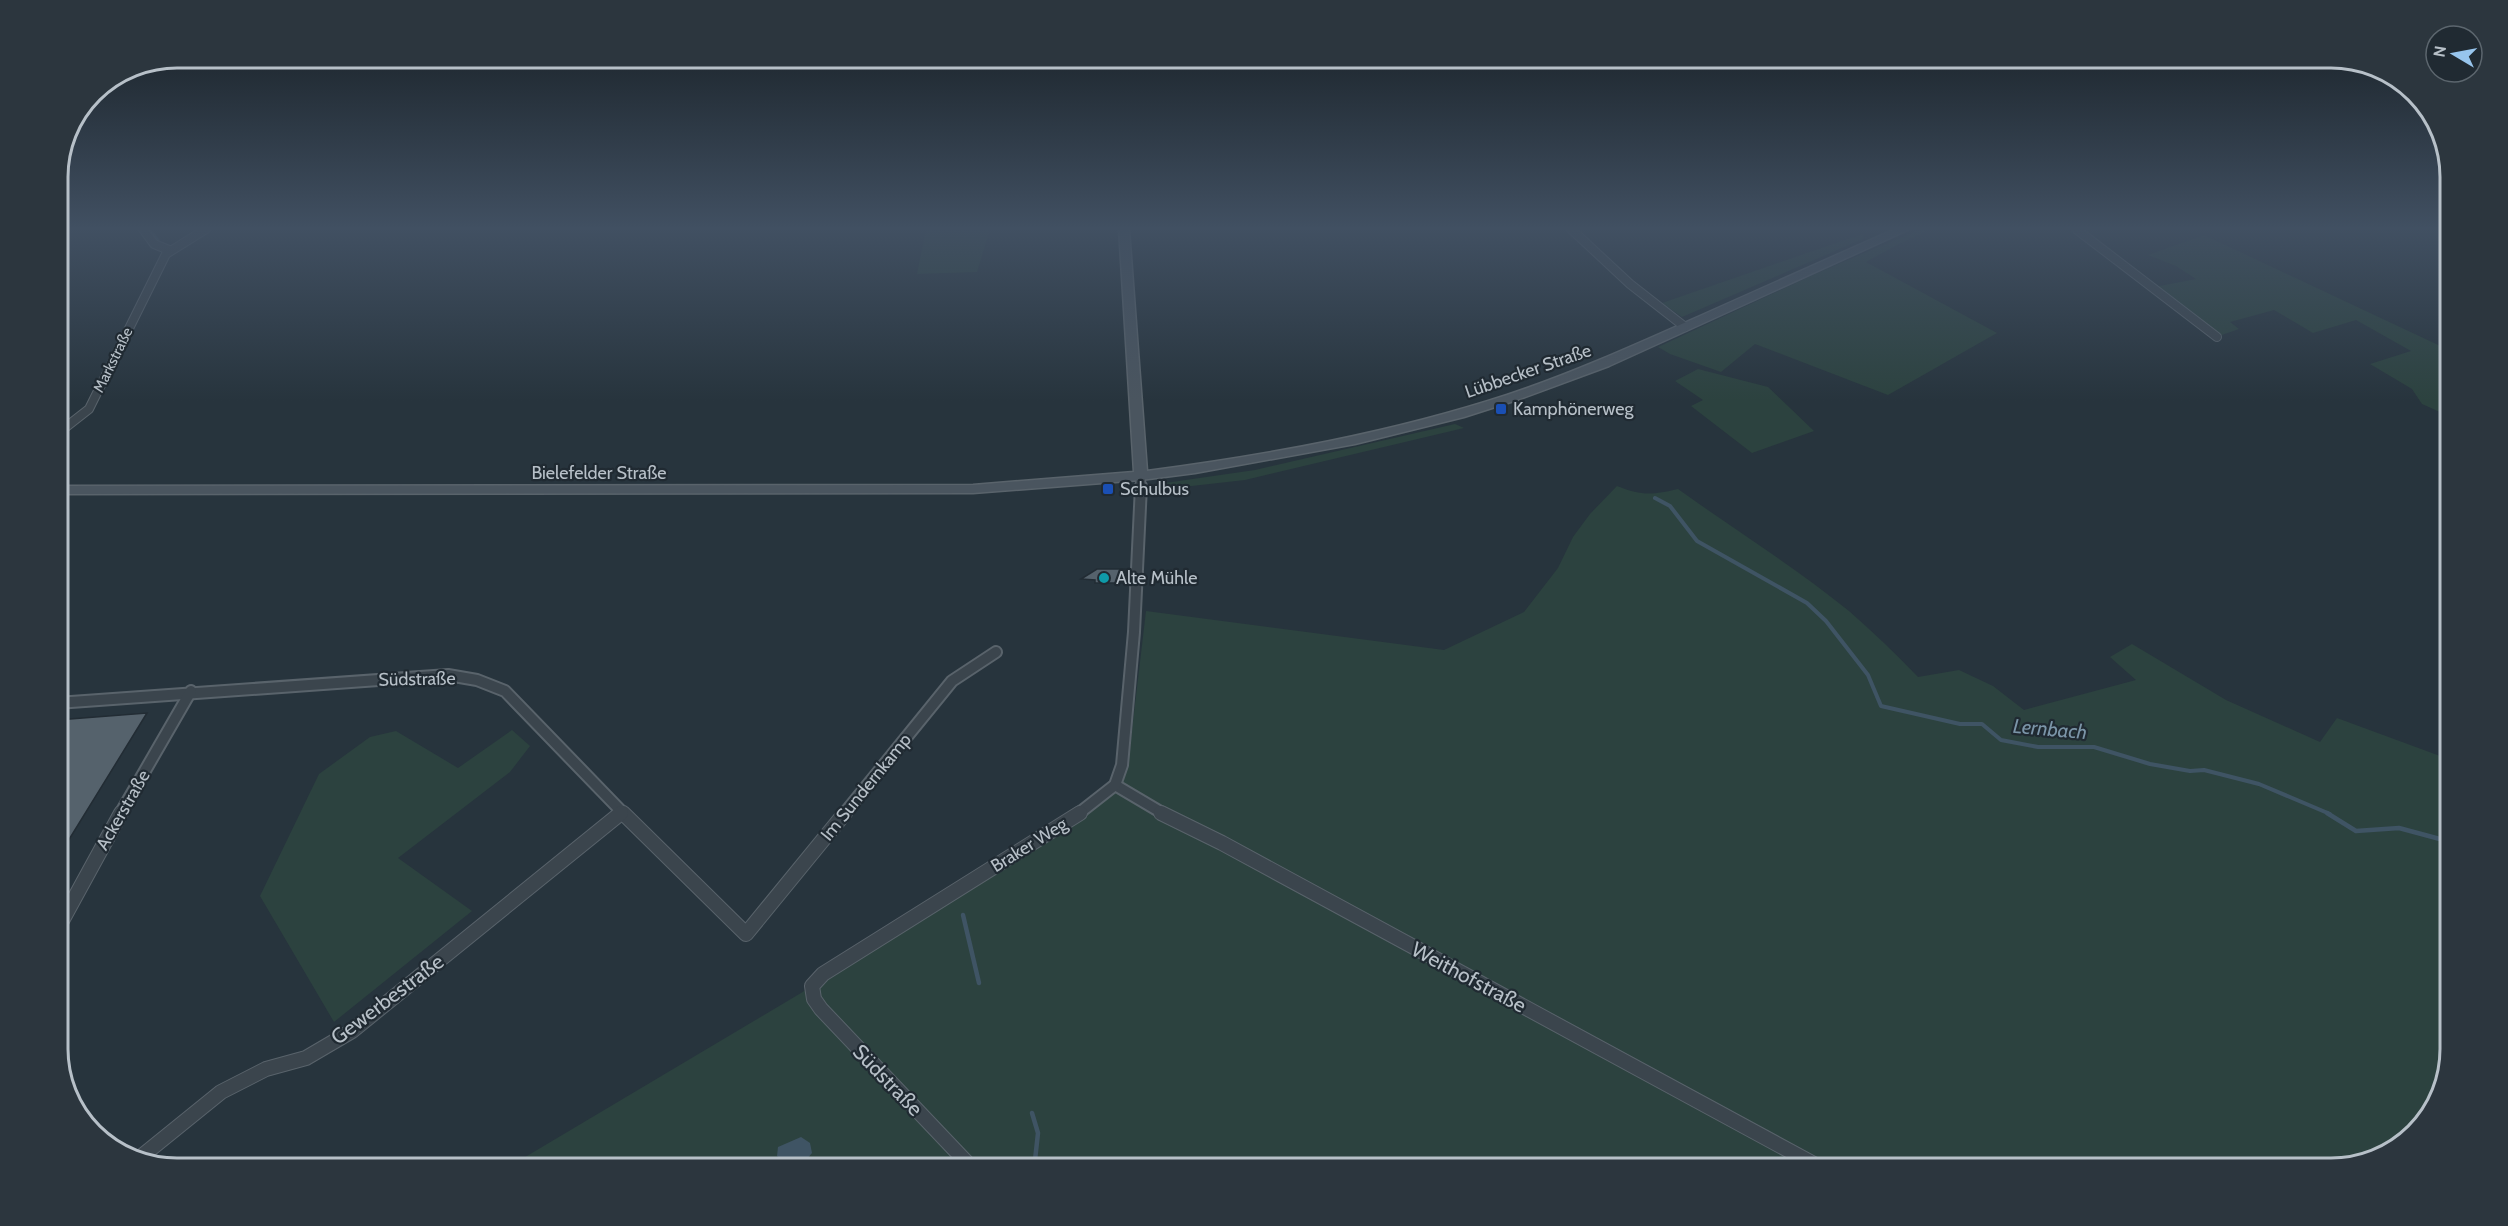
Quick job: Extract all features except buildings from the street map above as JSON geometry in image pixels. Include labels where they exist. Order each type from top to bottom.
[{"type":"main road","points":[[1127,286],[1141,476]]},
{"type":"main road","name":"Lübbecker Straße","points":[[1141,476],[1250,460],[1343,442],[1448,417],[1574,375],[1777,286]]},
{"type":"main road","name":"Bielefelder Straße","points":[[68,490],[973,489],[1141,476]]},
{"type":"street","name":"Markstraße","points":[[68,425],[89,409],[149,286]]},
{"type":"street","points":[[1633,286],[1685,327]]},
{"type":"street","points":[[2151,286],[2217,337]]},
{"type":"street","points":[[1115,785],[1124,752],[1134,632],[1141,476]]},
{"type":"street","name":"Im Sundernkamp","points":[[746,934],[952,681],[996,652]]},
{"type":"street","name":"Südstraße","points":[[68,702],[191,691],[448,675],[477,680],[505,691],[622,812],[746,934]]},
{"type":"street","name":"Ackerstraße","points":[[68,910],[129,797],[191,691]]},
{"type":"street","name":"Braker Weg","points":[[812,986],[823,974],[1089,807],[1115,785]]},
{"type":"street","name":"Weithofstraße","points":[[1115,785],[1144,804],[1242,854],[1803,1158]]},
{"type":"street","name":"Gewerbestraße","points":[[145,1154],[221,1092],[266,1069],[306,1058],[351,1031],[622,812]]},
{"type":"street","name":"Südstraße","points":[[812,986],[814,999],[821,1009],[963,1158]]},
{"type":"green space","points":[[1711,286],[1753,286],[1682,317],[1662,303]]},
{"type":"green space","points":[[1789,286],[1911,286],[1997,333],[1888,395],[1755,344],[1721,372],[1670,354],[1658,347]]},
{"type":"green space","points":[[2313,286],[2440,346],[2440,412],[2422,404],[2412,389],[2370,364],[2411,351],[2356,320],[2313,333],[2274,310],[2230,322],[2239,329],[2219,336],[2154,287]]},
{"type":"green space","points":[[1698,369],[1768,387],[1814,431],[1752,453],[1691,406],[1703,400],[1675,381]]},
{"type":"green space","points":[[1455,424],[1464,428],[1245,480],[1147,491],[1158,484],[1255,470]]},
{"type":"green space","points":[[1617,486],[1647,494],[1678,489],[1849,611],[1918,677],[1959,670],[1993,686],[2024,710],[2136,680],[2110,657],[2132,644],[2226,700],[2320,742],[2337,718],[2440,756],[2440,1064],[2435,1084],[2422,1110],[2392,1140],[2366,1153],[2346,1158],[524,1158],[801,993],[1093,809],[1117,780],[1129,756],[1146,611],[1444,650],[1524,612],[1558,568],[1573,537],[1590,514]]},
{"type":"green space","points":[[512,730],[530,746],[510,772],[398,858],[472,911],[334,1022],[260,896],[319,774],[370,737],[396,731],[458,768]]},
{"type":"water","points":[[801,1137],[810,1143],[812,1153],[808,1158],[779,1158],[777,1156],[778,1147]]},
{"type":"waterway","name":"Lernbach","points":[[1655,498],[1670,506],[1697,541],[1807,603],[1826,621],[1868,675],[1881,706],[1960,724],[1982,724],[2001,740],[2038,747],[2094,747],[2150,764],[2190,771],[2204,770],[2259,784],[2330,814]]},
{"type":"waterway","name":"Lernbach","points":[[2327,813],[2356,831],[2399,828],[2440,839]]},
{"type":"waterway","points":[[963,915],[979,983]]},
{"type":"waterway","points":[[1032,1113],[1038,1133],[1035,1158]]},
{"type":"place","name":"Kamphönerweg","points":[[1501,409]]},
{"type":"place","name":"Schulbus","points":[[1108,489]]},
{"type":"place","name":"Alte Mühle","points":[[1104,578]]}]
